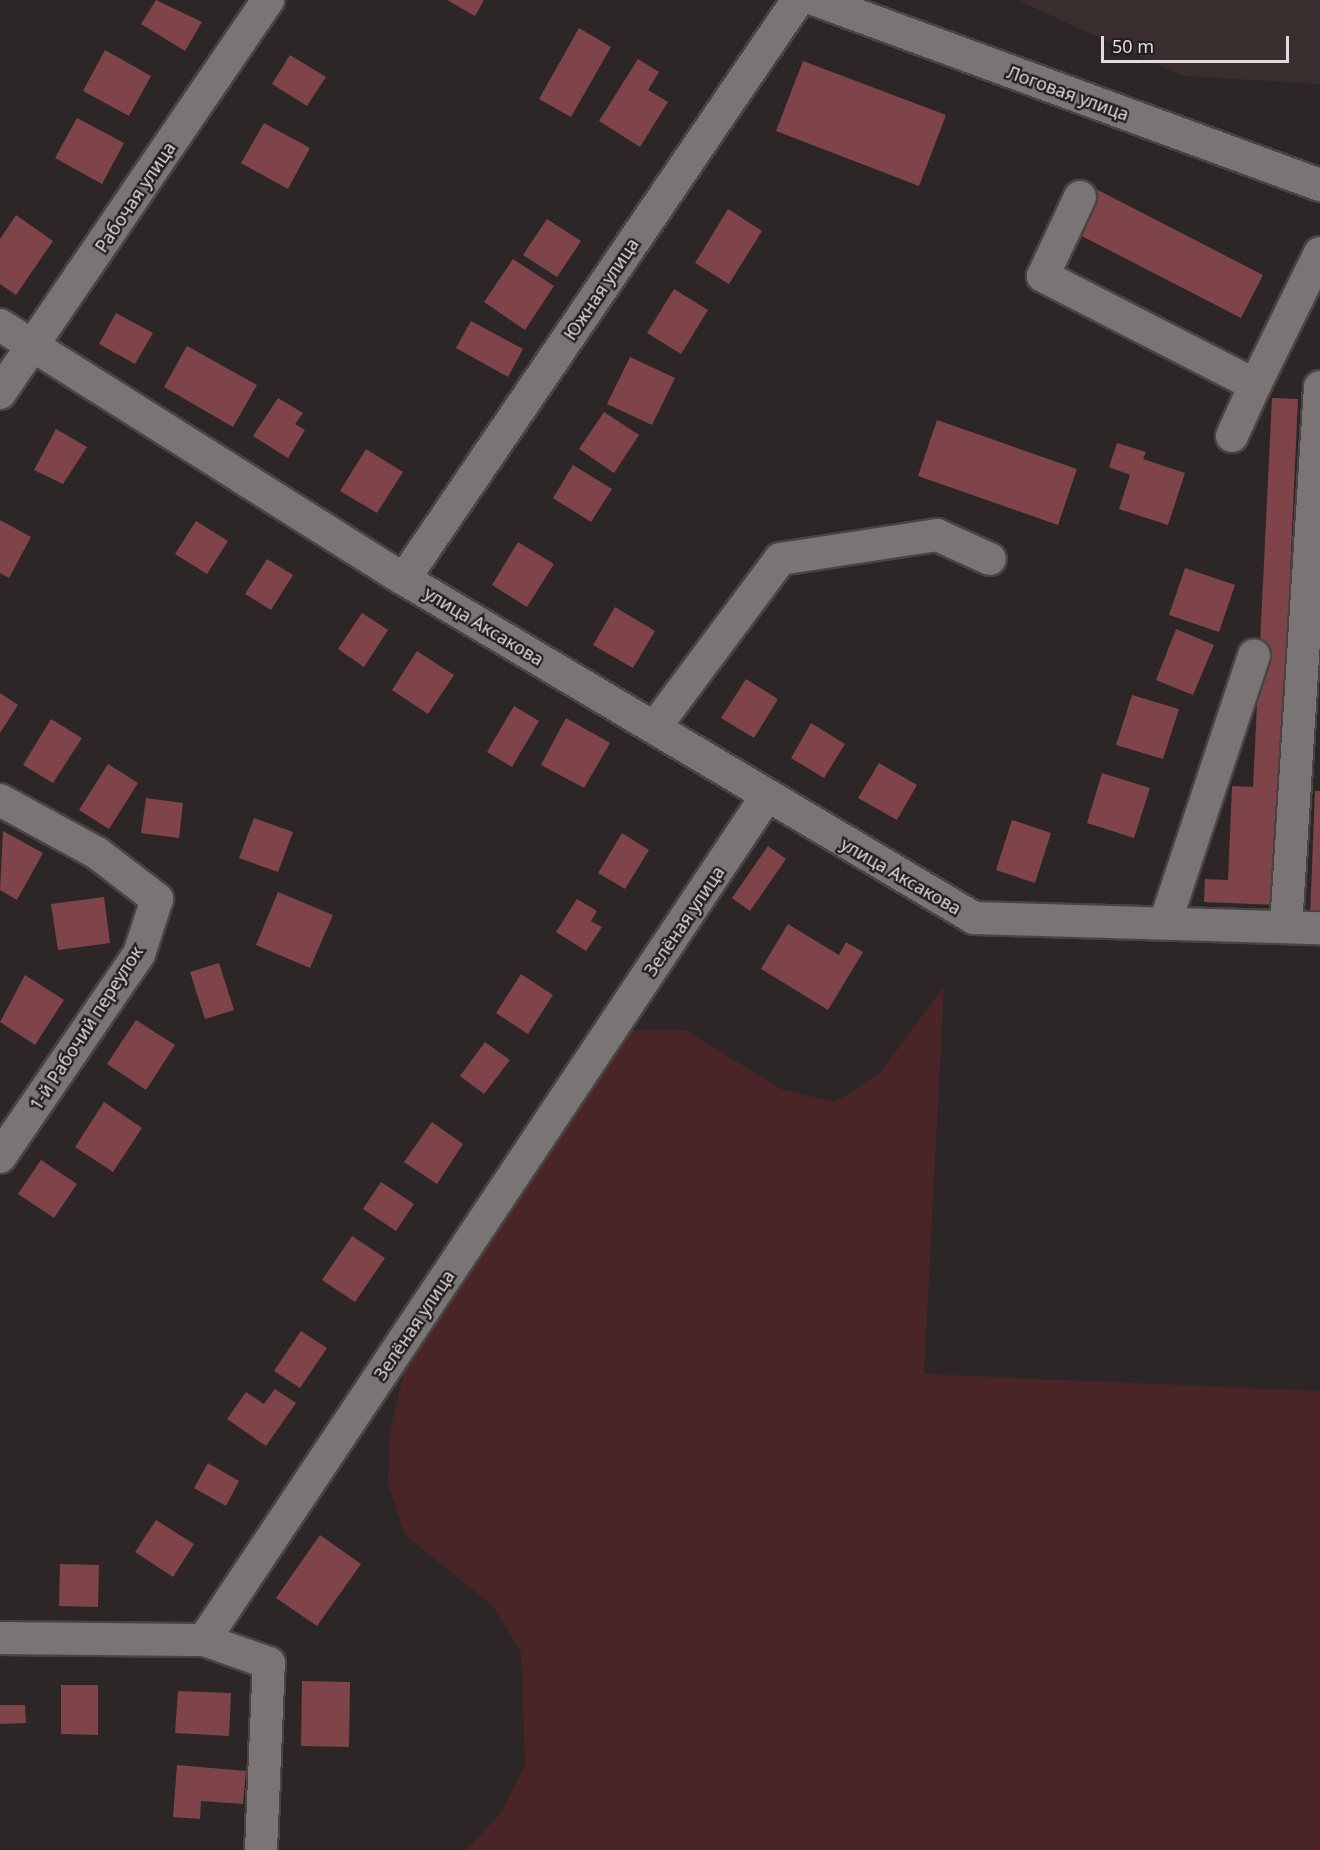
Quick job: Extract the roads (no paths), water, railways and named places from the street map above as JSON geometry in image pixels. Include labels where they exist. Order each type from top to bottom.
[{"type":"street","name":"Рабочая улица","points":[[0,393],[268,0]]},
{"type":"street","name":"Южная улица","points":[[404,579],[798,0]]},
{"type":"street","name":"Логовая улица","points":[[816,0],[1320,184]]},
{"type":"street","points":[[1080,196],[1043,276],[1255,385]]},
{"type":"street","points":[[1232,436],[1320,253]]},
{"type":"street","name":"улица Аксакова","points":[[0,325],[404,579],[655,727],[766,797],[974,918],[1165,923]]},
{"type":"street","points":[[1286,927],[1320,387]]},
{"type":"street","points":[[655,727],[780,560],[937,535],[990,559]]},
{"type":"street","points":[[1254,656],[1165,923],[1320,928]]},
{"type":"street","name":"Зелёная улица","points":[[204,1640],[766,797]]},
{"type":"street","name":"1-й Рабочий переулок","points":[[0,800],[96,853],[157,898],[139,954],[0,1157]]},
{"type":"street","points":[[0,1638],[204,1640],[269,1663],[261,1850]]}]
